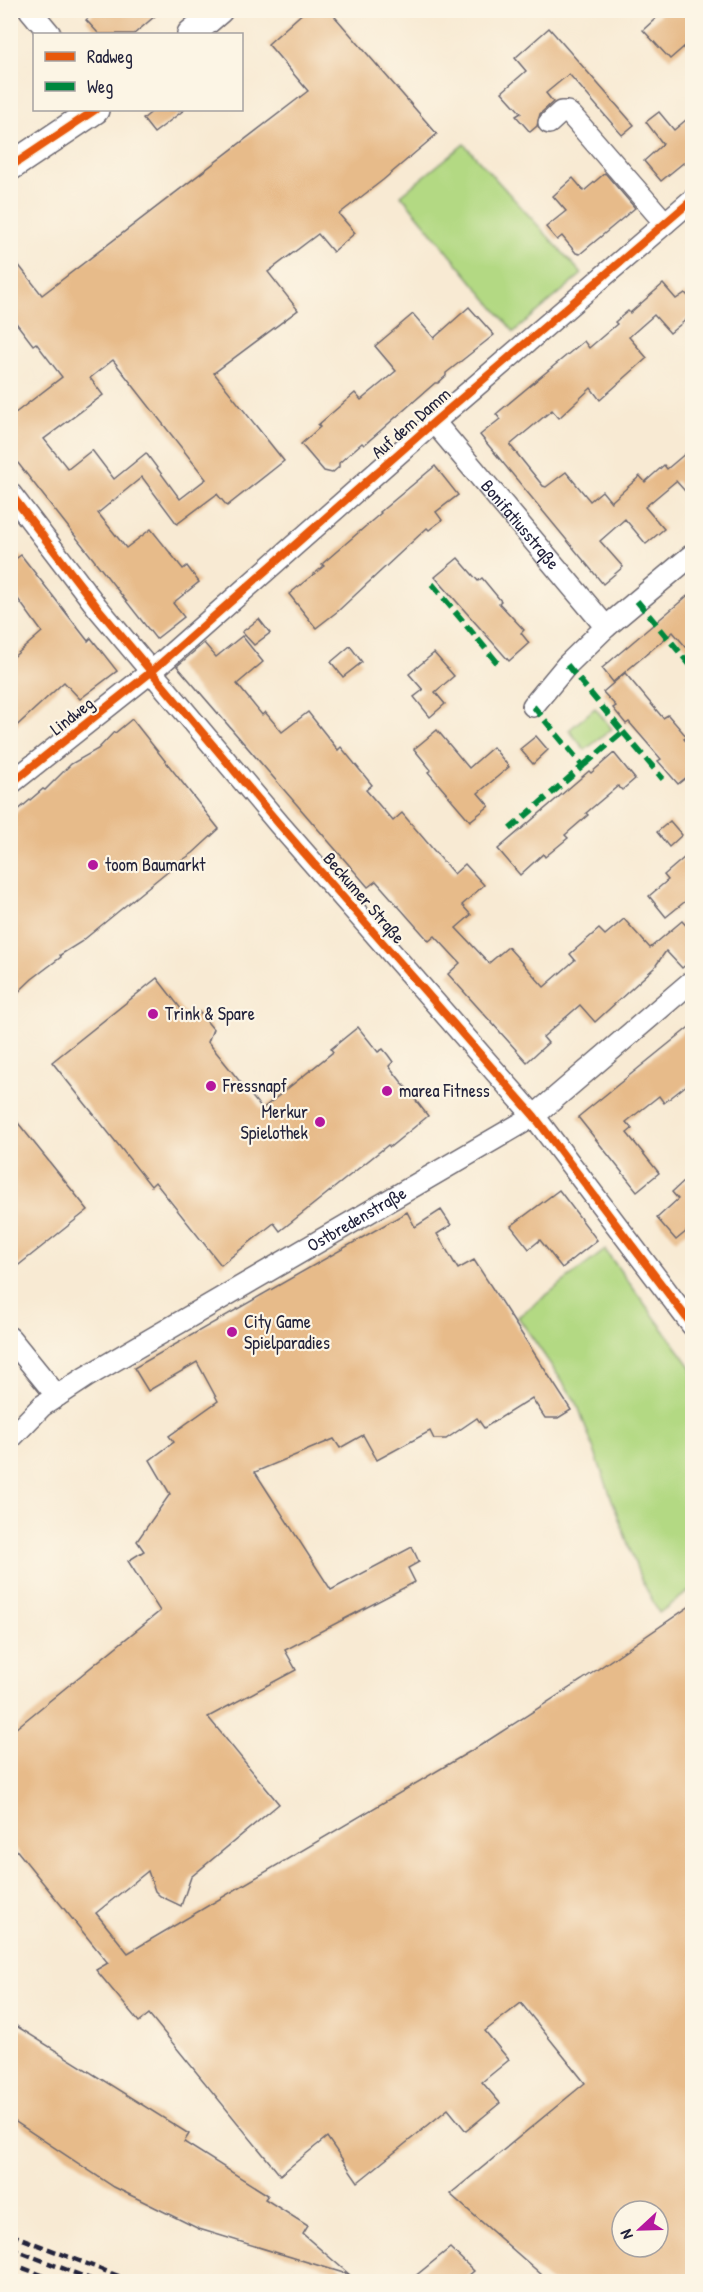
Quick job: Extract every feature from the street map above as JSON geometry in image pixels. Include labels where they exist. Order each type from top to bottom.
[{"type":"main road","points":[[192,33],[219,10]]},
{"type":"main road","points":[[10,167],[94,111]]},
{"type":"street","points":[[30,10],[49,33]]},
{"type":"street","points":[[549,123],[561,112],[567,112],[572,116],[665,223]]},
{"type":"street","name":"Auf dem Damm","points":[[152,672],[434,422],[693,200]]},
{"type":"street","name":"Bonifatiusstraße","points":[[434,422],[606,627]]},
{"type":"street","name":"Beckumer Straße","points":[[10,493],[97,608],[279,824],[534,1116],[693,1325]]},
{"type":"street","points":[[533,706],[567,665],[606,627],[693,555]]},
{"type":"street","name":"Lindweg","points":[[10,784],[152,672]]},
{"type":"street","name":"Ostbredenstraße","points":[[10,1439],[42,1406],[96,1371],[534,1116],[693,981]]},
{"type":"street","points":[[10,1338],[57,1396]]},
{"type":"green space","points":[[464,144],[582,274],[514,332],[401,195]]},
{"type":"green space","points":[[595,708],[612,729],[585,750],[569,730]]},
{"type":"green space","points":[[605,1250],[692,1368],[692,1589],[659,1613],[640,1577],[577,1403],[518,1317]]},
{"type":"building","points":[[97,10],[162,10],[135,33],[98,33],[86,20]]},
{"type":"building","points":[[306,10],[329,10],[437,134],[339,214],[355,233],[333,252],[318,234],[268,272],[298,310],[214,373],[284,461],[227,506],[217,494],[177,524],[142,477],[98,513],[126,548],[151,529],[183,569],[187,566],[199,582],[173,603],[184,617],[156,639],[10,453],[10,417],[62,377],[36,343],[33,345],[10,315],[10,254],[42,295],[308,91],[268,44]],"holes":[[[113,360],[206,479],[180,499],[146,453],[114,479],[92,450],[68,469],[44,439],[103,395],[90,378]]]},
{"type":"building","points":[[665,10],[693,10],[693,39],[670,59],[643,30]]},
{"type":"building","points":[[549,28],[634,125],[622,135],[569,74],[546,93],[553,102],[540,114],[537,126],[530,132],[516,116],[521,113],[502,92],[526,71],[515,58]]},
{"type":"building","points":[[153,111],[183,111],[154,133],[143,119]]},
{"type":"building","points":[[659,112],[674,130],[693,114],[693,155],[661,181],[644,161],[663,144],[646,122]]},
{"type":"building","points":[[605,173],[635,208],[580,254],[576,253],[562,236],[557,240],[546,227],[566,211],[553,196],[573,178],[584,191]]},
{"type":"building","points":[[663,284],[676,299],[685,293],[693,301],[693,314],[670,333],[654,315],[629,337],[647,358],[600,400],[591,388],[559,418],[552,410],[510,445],[543,486],[546,487],[566,472],[590,501],[602,491],[611,502],[640,476],[645,482],[664,465],[667,469],[693,447],[693,500],[676,481],[645,507],[664,529],[646,544],[625,519],[600,541],[623,567],[603,584],[480,435],[500,419],[496,414],[550,369],[584,341],[589,348],[617,324],[615,322],[628,311],[630,313]]},
{"type":"building","points":[[469,307],[494,335],[446,373],[446,376],[364,445],[362,443],[339,463],[339,467],[332,473],[324,471],[301,444],[320,427],[318,425],[355,393],[361,400],[396,371],[375,346],[413,314],[434,338]]},
{"type":"building","points":[[435,466],[458,495],[436,512],[442,520],[429,530],[427,528],[338,611],[316,628],[289,594],[324,566],[322,564]]},
{"type":"building","points":[[21,555],[88,641],[91,638],[117,671],[80,699],[64,682],[10,732],[10,660],[42,632],[18,599],[10,605],[10,563]]},
{"type":"building","points":[[458,558],[478,581],[482,578],[501,601],[499,603],[524,630],[521,633],[529,643],[509,661],[435,577]]},
{"type":"building","points":[[693,591],[693,655],[673,632],[613,682],[602,668]]},
{"type":"building","points":[[259,619],[270,633],[254,645],[242,632]]},
{"type":"building","points":[[242,636],[263,662],[237,684],[262,715],[265,712],[282,732],[308,712],[338,750],[341,747],[372,785],[366,790],[393,821],[402,813],[454,874],[465,864],[484,885],[462,905],[471,915],[456,928],[489,963],[508,947],[544,987],[575,960],[570,954],[599,929],[605,935],[624,919],[650,948],[682,921],[693,933],[693,959],[682,968],[666,951],[654,968],[595,1022],[580,1005],[543,1037],[548,1043],[527,1062],[448,974],[460,963],[435,936],[429,941],[376,881],[368,887],[177,666],[204,643],[216,657]]},
{"type":"building","points":[[350,646],[362,662],[343,677],[331,662]]},
{"type":"building","points":[[434,653],[454,676],[435,692],[445,704],[430,717],[414,697],[423,690],[409,674]]},
{"type":"building","points":[[625,673],[663,718],[668,715],[687,737],[684,739],[693,749],[693,772],[678,784],[658,761],[661,759],[629,722],[626,724],[613,708],[616,706],[603,692]]},
{"type":"building","name":"toom Baumarkt","points":[[132,719],[219,829],[193,853],[175,865],[81,942],[60,955],[61,957],[32,979],[10,1000],[10,817],[43,789],[45,790],[71,764],[98,749],[114,732]]},
{"type":"building","points":[[437,730],[469,768],[493,747],[509,767],[478,793],[489,806],[470,821],[428,772],[431,770],[414,749]]},
{"type":"building","points":[[536,736],[548,750],[533,764],[520,749]]},
{"type":"building","points":[[614,753],[635,779],[622,790],[618,786],[586,813],[588,815],[565,835],[568,838],[545,857],[543,854],[520,875],[498,849],[589,771],[591,773]]},
{"type":"building","points":[[670,821],[682,835],[669,847],[657,832]]},
{"type":"building","points":[[685,857],[693,866],[693,895],[666,917],[649,896],[668,880],[664,875]]},
{"type":"building","points":[[157,978],[185,1014],[199,1012],[213,1029],[208,1042],[262,1109],[333,1052],[331,1049],[358,1027],[378,1052],[383,1049],[388,1055],[393,1062],[389,1066],[428,1116],[280,1231],[274,1223],[221,1265],[155,1182],[151,1186],[52,1062]]},
{"type":"building","points":[[693,1024],[693,1080],[664,1103],[659,1096],[626,1122],[632,1129],[627,1133],[659,1173],[637,1191],[578,1117]]},
{"type":"building","points":[[10,1113],[88,1210],[10,1272]]},
{"type":"building","points":[[684,1181],[691,1188],[693,1187],[693,1226],[676,1240],[657,1218],[678,1199],[672,1192]]},
{"type":"building","points":[[559,1190],[597,1240],[562,1268],[540,1240],[529,1249],[511,1226]]},
{"type":"building","points":[[441,1210],[451,1225],[437,1234],[458,1269],[474,1260],[571,1410],[558,1418],[545,1418],[532,1398],[484,1428],[477,1418],[446,1439],[434,1439],[430,1431],[377,1460],[363,1435],[340,1448],[334,1439],[255,1472],[331,1590],[412,1547],[419,1562],[408,1568],[415,1582],[285,1650],[296,1670],[208,1717],[279,1804],[191,1877],[181,1906],[160,1896],[155,1891],[148,1871],[96,1913],[128,1953],[481,1745],[582,1680],[693,1604],[693,2282],[550,2282],[450,2194],[585,2083],[521,2003],[485,2031],[509,2060],[482,2082],[500,2103],[466,2131],[448,2109],[358,2182],[327,2137],[280,2175],[149,2014],[139,2022],[96,1970],[108,1963],[10,1842],[10,1733],[160,1611],[128,1561],[144,1551],[137,1541],[170,1494],[150,1460],[174,1442],[169,1436],[218,1401],[197,1362],[148,1391],[134,1368],[407,1212],[415,1227]]},
{"type":"building","points":[[10,2022],[189,2134],[184,2142],[268,2195],[265,2199],[308,2226],[303,2234],[350,2275],[199,2229],[114,2187],[10,2118]]},
{"type":"building","points":[[450,2248],[474,2271],[461,2282],[408,2282]]},
{"type":"railway","points":[[10,2234],[134,2282]]},
{"type":"railway","points":[[10,2248],[98,2282]]},
{"type":"railway","points":[[10,2263],[60,2282]]},
{"type":"railway","points":[[10,2277],[22,2282]]},
{"type":"marked path","points":[[432,584],[500,666]]},
{"type":"marked path","points":[[637,601],[692,667]]},
{"type":"marked path","points":[[567,665],[623,732],[583,766]]},
{"type":"marked path","points":[[510,829],[583,766],[533,706]]},
{"type":"marked path","points":[[623,732],[663,779]]},
{"type":"cycle path","points":[[10,167],[94,111]]},
{"type":"cycle path","points":[[10,784],[151,672],[434,422],[692,200]]},
{"type":"cycle path","points":[[10,493],[97,607],[279,824],[534,1116],[692,1325]]},
{"type":"place","name":"toom Baumarkt","points":[[93,865]]},
{"type":"place","name":"Trink & Spare","points":[[153,1014]]},
{"type":"place","name":"Fressnapf","points":[[211,1086]]},
{"type":"place","name":"marea Fitness","points":[[387,1091]]},
{"type":"place","name":"Merkur Spielothek","points":[[320,1122]]},
{"type":"place","name":"City Game Spielparadies","points":[[232,1332]]}]
